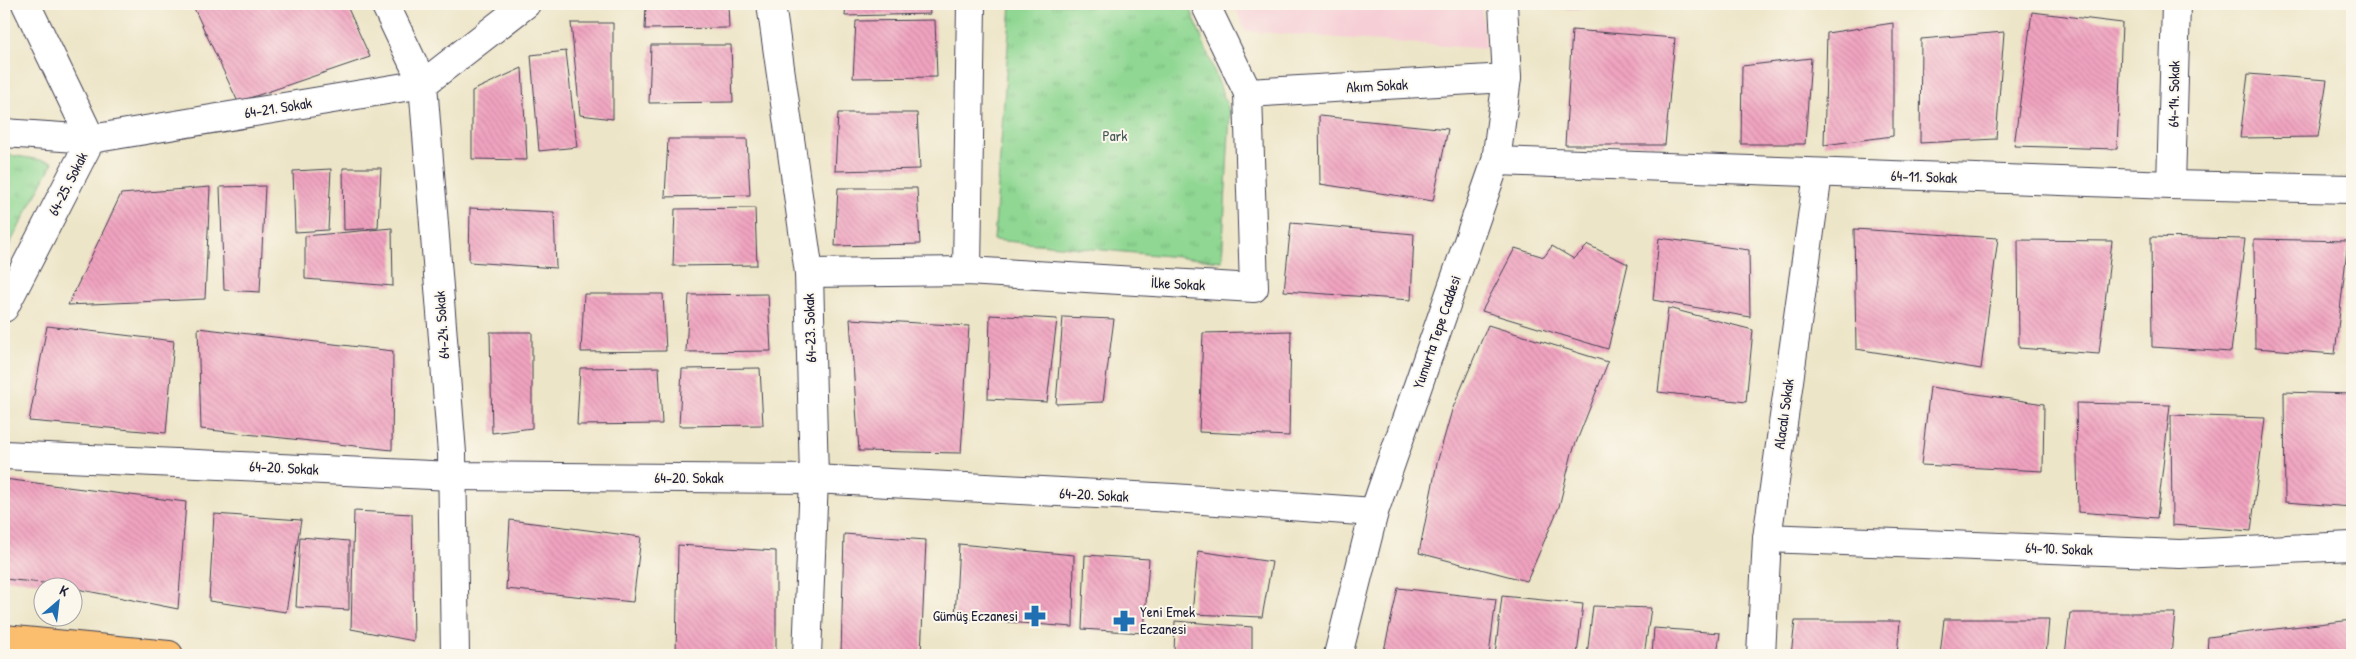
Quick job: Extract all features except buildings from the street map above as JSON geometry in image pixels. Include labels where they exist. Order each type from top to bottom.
[{"type":"main road","points":[[4,639],[169,655]]},
{"type":"street","name":"64-25. Sokak","points":[[4,308],[91,139],[26,4]]},
{"type":"street","name":"64-24. Sokak","points":[[385,4],[423,84],[452,476],[455,655]]},
{"type":"street","name":"64-21. Sokak","points":[[4,133],[91,139],[423,84],[526,4]]},
{"type":"street","name":"64-23. Sokak","points":[[771,4],[808,273],[814,479],[807,655]]},
{"type":"street","points":[[967,271],[971,4]]},
{"type":"street","name":"İlke Sokak","points":[[808,273],[967,271],[1254,288],[1248,93],[1205,4]]},
{"type":"street","name":"Yumurta Tepe Caddesi","points":[[1338,655],[1374,512],[1496,161],[1507,78],[1503,4]]},
{"type":"street","name":"64-14. Sokak","points":[[2171,185],[2176,4]]},
{"type":"street","name":"Akım Sokak","points":[[1248,93],[1507,78]]},
{"type":"street","name":"64-11. Sokak","points":[[1496,161],[1818,174],[2352,189]]},
{"type":"street","name":"Alacalı Sokak","points":[[1761,655],[1767,538],[1818,174]]},
{"type":"street","name":"64-20. Sokak","points":[[4,454],[452,476],[814,479],[1173,498],[1374,512]]},
{"type":"street","name":"64-10. Sokak","points":[[1767,538],[2180,554],[2352,546]]},
{"type":"shaded area","points":[[1234,4],[1481,4],[1486,49],[1245,31]]},
{"type":"green space","name":"Park","points":[[1011,4],[1187,4],[1191,10],[1230,113],[1222,261],[994,240]]},
{"type":"green space","points":[[4,154],[53,162],[4,255]]},
{"type":"place","name":"Gümüş Eczanesi","points":[[1035,616]]},
{"type":"place","name":"Yeni Emek Eczanesi","points":[[1124,621]]}]
